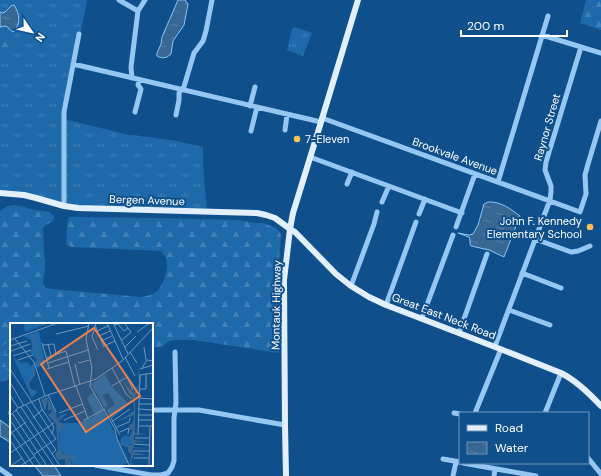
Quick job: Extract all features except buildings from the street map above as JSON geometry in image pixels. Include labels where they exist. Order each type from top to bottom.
[{"type":"main road","name":"Montauk Highway","points":[[286,476],[284,280],[290,229],[293,214],[358,0]]},
{"type":"main road","name":"Bergen Avenue","points":[[0,194],[24,195],[64,206],[78,208],[257,213],[275,218],[290,229]]},
{"type":"main road","name":"Great East Neck Road","points":[[290,229],[332,270],[351,286],[369,297],[561,373],[589,393],[601,406]]},
{"type":"street","points":[[119,0],[138,11]]},
{"type":"street","points":[[132,78],[131,67],[138,11],[145,0]]},
{"type":"street","points":[[176,115],[179,94],[194,53],[203,40],[206,31],[212,0]]},
{"type":"street","points":[[498,182],[548,16]]},
{"type":"street","points":[[542,35],[601,53]]},
{"type":"street","points":[[64,206],[64,112],[78,37]]},
{"type":"street","name":"Raynor Street","points":[[475,412],[522,273],[550,200],[551,186],[545,170],[546,162],[580,47]]},
{"type":"street","name":"Brookvale Avenue","points":[[73,64],[250,106],[322,120],[550,200],[580,212],[586,194],[586,175],[588,164],[599,134]]},
{"type":"street","points":[[139,80],[138,85],[141,89]]},
{"type":"street","points":[[135,112],[141,89],[147,82]]},
{"type":"street","points":[[250,106],[255,87]]},
{"type":"street","points":[[251,131],[257,107]]},
{"type":"street","points":[[285,130],[287,114]]},
{"type":"street","points":[[599,134],[601,121]]},
{"type":"street","points":[[310,157],[462,213]]},
{"type":"street","points":[[347,184],[352,172]]},
{"type":"street","points":[[456,227],[475,174]]},
{"type":"street","points":[[382,202],[389,186]]},
{"type":"street","points":[[419,214],[425,199]]},
{"type":"street","points":[[351,286],[377,212]]},
{"type":"street","points":[[386,305],[416,222]]},
{"type":"street","points":[[422,318],[453,235]]},
{"type":"street","points":[[535,239],[570,252],[590,246]]},
{"type":"street","points":[[459,332],[487,254]]},
{"type":"street","points":[[522,273],[561,288]]},
{"type":"street","points":[[509,310],[550,325]]},
{"type":"street","points":[[101,466],[161,476],[168,473],[172,467],[174,461],[174,418],[176,403],[175,352]]},
{"type":"street","points":[[545,412],[561,373]]},
{"type":"street","points":[[153,410],[199,410],[285,425]]},
{"type":"street","points":[[454,412],[459,414]]},
{"type":"street","points":[[443,459],[458,462],[453,476]]},
{"type":"street","points":[[589,459],[601,474]]},
{"type":"street","points":[[468,464],[535,476]]},
{"type":"street","points":[[0,469],[10,476]]},
{"type":"street","points":[[494,476],[495,469]]},
{"type":"green space","points":[[0,0],[87,0],[64,119],[125,134],[177,141],[203,147],[207,213],[135,210],[50,203],[0,193]]},
{"type":"green space","points":[[586,0],[601,0],[601,30],[580,23]]},
{"type":"green space","points":[[295,27],[312,33],[303,56],[287,50],[292,29]]},
{"type":"green space","points":[[6,30],[11,34],[13,40],[9,53],[4,57],[4,62],[0,61],[0,43],[5,41]]},
{"type":"green space","points":[[14,205],[50,212],[54,217],[53,221],[43,228],[45,268],[43,283],[46,288],[141,297],[156,292],[164,280],[167,265],[165,256],[161,251],[72,247],[67,245],[66,241],[67,223],[69,217],[240,220],[263,223],[274,227],[281,235],[279,260],[279,353],[194,340],[169,341],[163,346],[153,348],[153,323],[10,323],[10,352],[7,373],[0,376],[0,211],[8,206]]},
{"type":"green space","points":[[10,340],[10,379],[0,382],[0,376],[7,373],[1,350],[3,345]]},
{"type":"water","points":[[178,0],[185,0],[188,4],[184,25],[173,41],[171,54],[163,58],[159,57],[157,56],[157,53],[162,37]]},
{"type":"water","points":[[14,5],[18,12],[19,19],[16,29],[13,32],[6,26],[0,27],[0,12],[5,12]]},
{"type":"water","points":[[488,202],[501,204],[520,216],[504,257],[489,250],[471,246],[469,237],[458,233],[469,235],[473,234],[478,225],[484,204]]},
{"type":"water","points":[[0,420],[10,427],[10,442],[0,436]]},
{"type":"water","points":[[35,466],[55,466],[61,476],[43,476]]},
{"type":"place","name":"7-Eleven","points":[[297,139]]},
{"type":"place","name":"John F. Kennedy Elementary School","points":[[590,227]]}]
